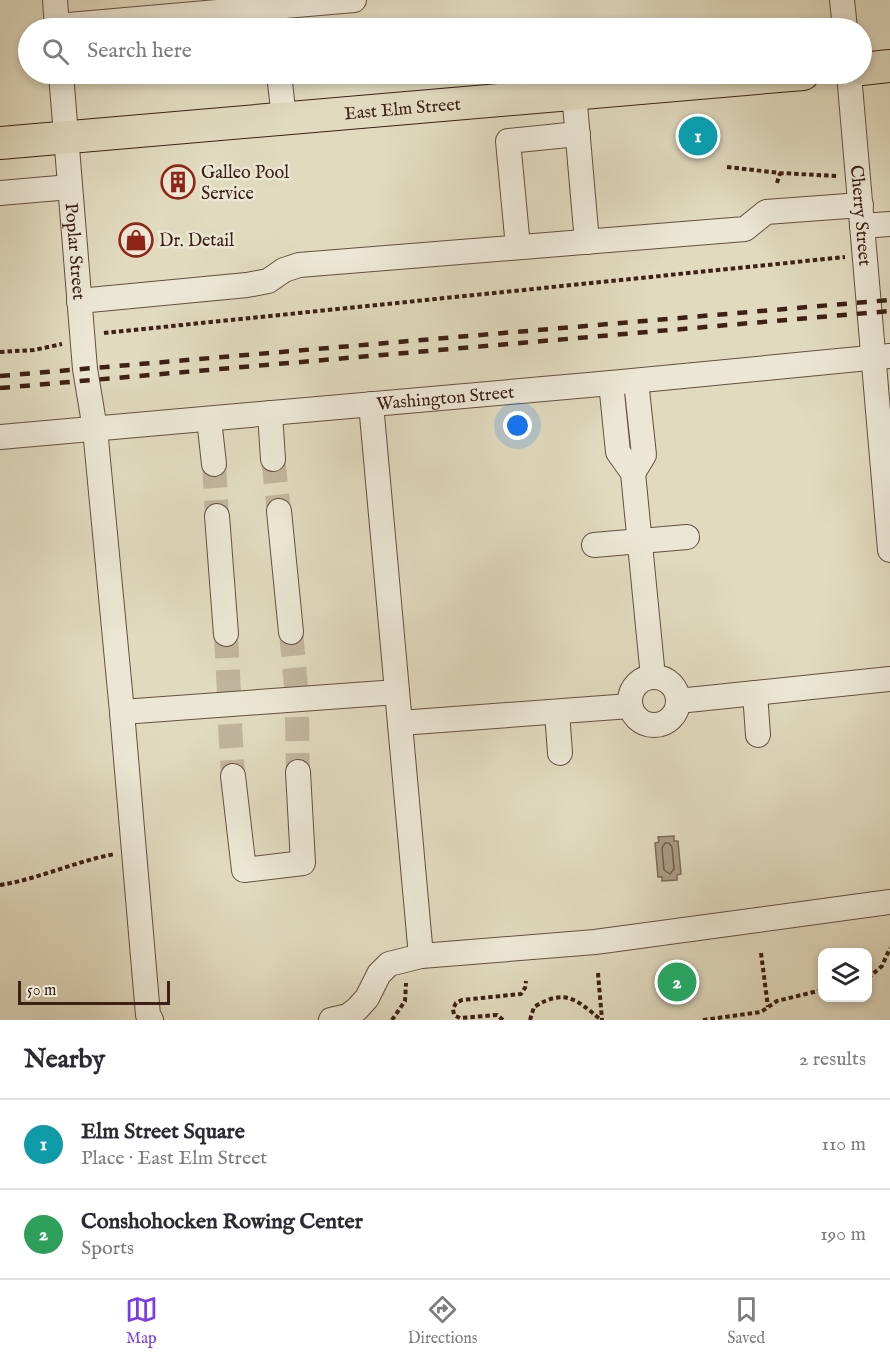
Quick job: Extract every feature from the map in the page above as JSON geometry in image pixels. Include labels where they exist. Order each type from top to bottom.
[{"type":"main road","points":[[872,68],[890,66]]},
{"type":"main road","name":"East Elm Street","points":[[0,143],[682,84]]},
{"type":"street","points":[[55,0],[56,18]]},
{"type":"street","points":[[192,18],[273,12],[354,0]]},
{"type":"street","points":[[842,0],[843,18]]},
{"type":"street","name":"Poplar Street","points":[[62,84],[86,381],[94,429],[122,712],[148,1016],[151,1020]]},
{"type":"street","points":[[280,84],[284,118]]},
{"type":"street","name":"Cherry Street","points":[[850,84],[865,255],[881,357],[890,550]]},
{"type":"street","points":[[574,93],[587,242]]},
{"type":"street","points":[[518,247],[508,141],[578,134]]},
{"type":"street","points":[[0,193],[70,187]]},
{"type":"street","points":[[79,301],[247,285],[268,281],[284,270],[299,265],[745,229],[766,212],[861,215],[890,224]]},
{"type":"street","name":"Washington Street","points":[[0,437],[881,357]]},
{"type":"street","points":[[633,473],[644,454],[636,381]]},
{"type":"street","points":[[611,383],[618,452],[633,473],[654,677]]},
{"type":"street","points":[[371,404],[421,956]]},
{"type":"street","points":[[270,413],[273,459]]},
{"type":"street","points":[[210,419],[213,464]]},
{"type":"street","points":[[279,511],[291,633]]},
{"type":"street","points":[[217,516],[226,634]]},
{"type":"street","points":[[594,545],[687,537]]},
{"type":"street","points":[[654,677],[668,681],[677,693],[678,701],[674,715],[661,724],[645,724],[633,714],[630,706],[631,692],[635,686],[647,678],[654,677]]},
{"type":"street","points":[[678,701],[890,679]]},
{"type":"street","points":[[122,712],[230,707],[398,692]]},
{"type":"street","points":[[755,693],[758,735]]},
{"type":"street","points":[[400,723],[630,706]]},
{"type":"street","points":[[557,712],[560,753]]},
{"type":"street","points":[[233,776],[244,870],[303,863],[298,772]]},
{"type":"street","points":[[331,1020],[348,1016],[357,1009],[367,998],[379,974],[389,964],[421,956],[595,942],[890,902]]},
{"type":"path","points":[[727,167],[838,176]]},
{"type":"path","points":[[777,183],[780,173]]},
{"type":"path","points":[[0,352],[34,350],[109,332],[865,255]]},
{"type":"path","points":[[0,885],[88,859],[118,853]]},
{"type":"path","points":[[872,974],[882,966],[890,948]]},
{"type":"path","points":[[761,953],[768,1007]]},
{"type":"path","points":[[598,973],[602,1020]]},
{"type":"path","points":[[503,1020],[497,1015],[460,1018],[454,1015],[453,1009],[456,1003],[462,1000],[521,994],[526,981]]},
{"type":"path","points":[[392,1020],[405,1001],[406,983]]},
{"type":"path","points":[[703,1020],[761,1012],[777,1001],[818,991]]},
{"type":"path","points":[[530,1020],[534,1007],[548,998],[563,995],[581,1003],[602,1020]]},
{"type":"water","points":[[674,836],[674,841],[678,841],[681,874],[677,875],[677,880],[662,881],[662,877],[658,877],[655,843],[659,842],[658,837]]},
{"type":"tunnel","points":[[273,459],[279,511]]},
{"type":"tunnel","points":[[214,464],[217,516]]},
{"type":"tunnel","points":[[291,632],[296,687]]},
{"type":"tunnel","points":[[226,634],[229,694]]},
{"type":"tunnel","points":[[297,717],[298,772]]},
{"type":"tunnel","points":[[230,724],[233,776]]},
{"type":"railway","points":[[0,376],[890,300]]},
{"type":"railway","points":[[0,388],[890,311]]},
{"type":"place","name":"Elm Street Square","points":[[698,136]]},
{"type":"place","name":"Galleo Pool Service","points":[[178,182]]},
{"type":"place","name":"Dr. Detail","points":[[136,240]]},
{"type":"place","name":"Conshohocken Rowing Center","points":[[677,982]]}]
